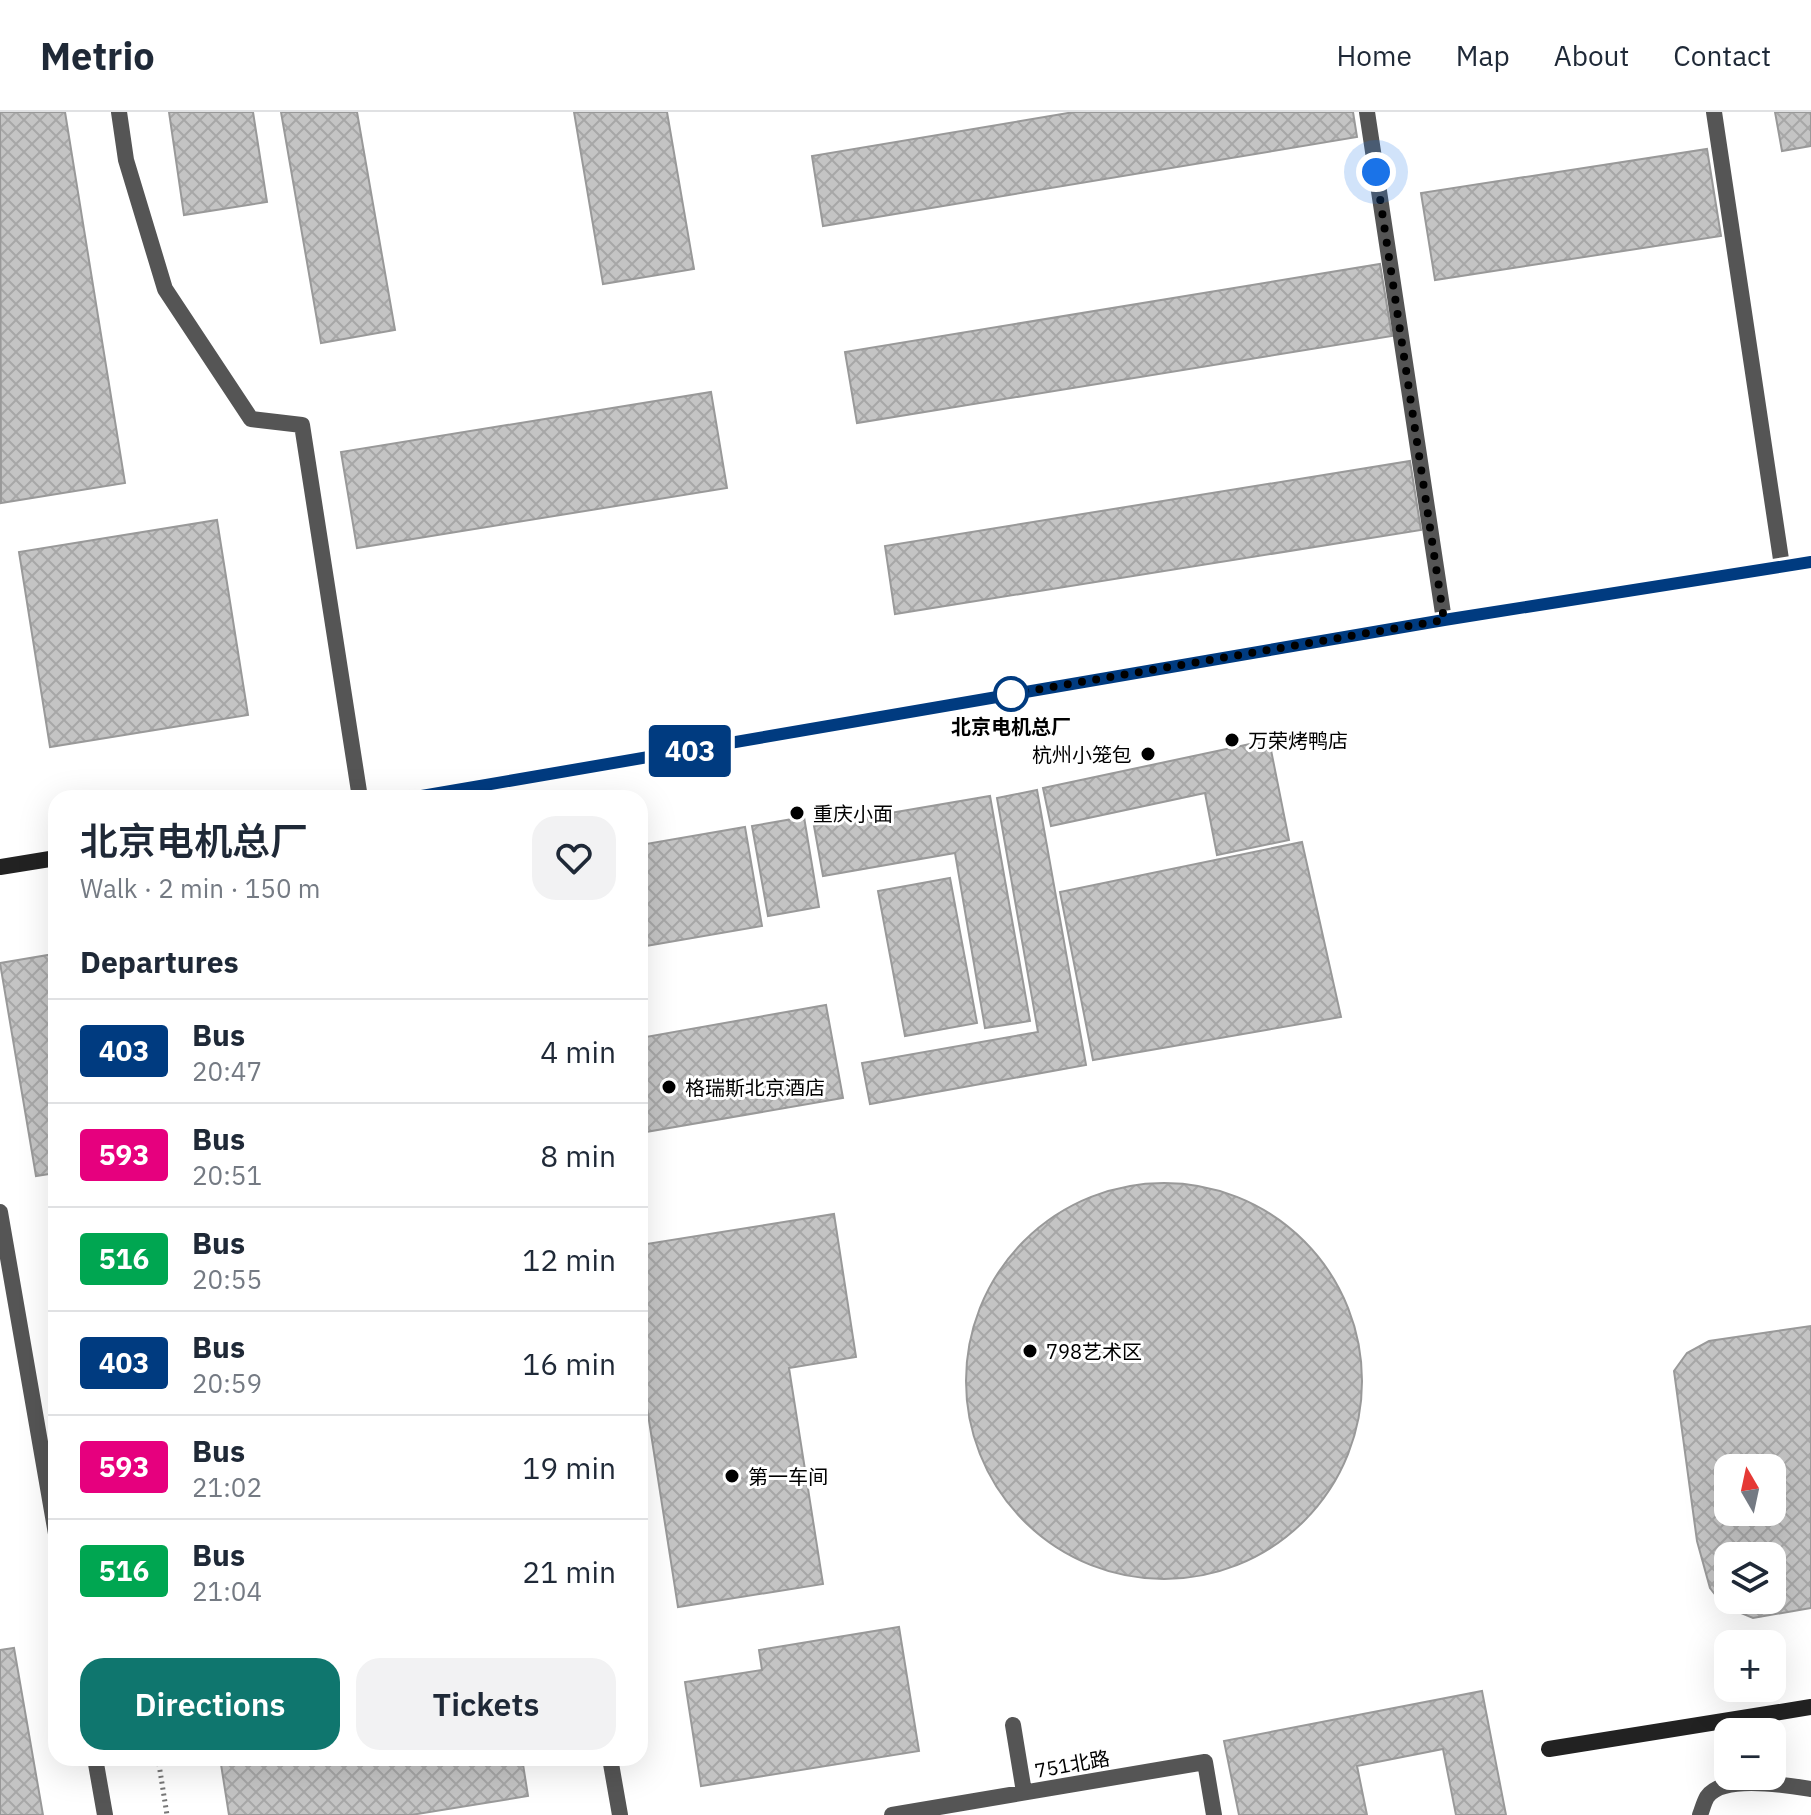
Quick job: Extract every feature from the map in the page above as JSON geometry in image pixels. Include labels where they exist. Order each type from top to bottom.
[{"type":"street","points":[[119,112],[126,160],[165,289],[251,419],[302,425],[359,790]]},
{"type":"street","points":[[1367,112],[1444,620]]},
{"type":"street","points":[[1714,112],[1782,566]]},
{"type":"street","points":[[475,790],[1444,620],[1811,562]]},
{"type":"street","points":[[0,867],[48,859]]},
{"type":"street","points":[[0,1212],[48,1488]]},
{"type":"street","points":[[1549,1749],[1811,1707]]},
{"type":"street","points":[[1013,1725],[1024,1792]]},
{"type":"street","name":"751北路","points":[[892,1815],[1205,1762],[1214,1815]]},
{"type":"street","points":[[96,1766],[105,1815]]},
{"type":"street","points":[[611,1766],[620,1815]]},
{"type":"street","points":[[1700,1815],[1708,1795],[1731,1784],[1811,1789]]},
{"type":"path","points":[[159,1766],[167,1815]]},
{"type":"building","points":[[0,112],[65,112],[125,483],[1,503]]},
{"type":"building","points":[[169,112],[253,112],[267,202],[184,215]]},
{"type":"building","points":[[281,112],[357,112],[395,330],[321,343]]},
{"type":"building","points":[[574,112],[667,112],[694,269],[603,284]]},
{"type":"building","points":[[1074,112],[1353,112],[1357,137],[823,226],[812,156]]},
{"type":"building","points":[[1775,112],[1811,112],[1811,146],[1782,151]]},
{"type":"building","points":[[1707,149],[1721,236],[1435,280],[1421,193]]},
{"type":"building","points":[[1380,264],[1392,336],[857,423],[845,352]]},
{"type":"building","points":[[711,392],[727,488],[357,548],[341,452]]},
{"type":"building","points":[[1410,461],[1421,530],[895,614],[885,546]]},
{"type":"building","points":[[217,520],[248,715],[50,747],[19,552]]},
{"type":"building","points":[[1269,740],[1289,840],[1217,855],[1205,793],[1051,826],[1043,788]]},
{"type":"building","points":[[1037,790],[1086,1065],[870,1104],[862,1063],[1038,1032],[997,798]]},
{"type":"building","points":[[990,796],[1030,1021],[985,1028],[955,853],[823,876],[814,826]]},
{"type":"building","points":[[804,817],[819,907],[768,916],[752,826]]},
{"type":"building","points":[[745,827],[762,926],[648,946],[648,844]]},
{"type":"building","points":[[1302,842],[1341,1017],[1093,1060],[1060,892]]},
{"type":"building","points":[[950,878],[977,1023],[905,1036],[878,891]]},
{"type":"building","points":[[48,955],[48,1174],[36,1176],[0,963]]},
{"type":"building","points":[[826,1005],[843,1098],[648,1132],[648,1037]]},
{"type":"building","points":[[1164,1183],[1203,1187],[1240,1198],[1274,1216],[1304,1241],[1329,1271],[1347,1305],[1358,1342],[1362,1381],[1358,1420],[1347,1457],[1329,1491],[1304,1521],[1274,1546],[1240,1564],[1203,1575],[1164,1579],[1125,1575],[1088,1564],[1054,1546],[1024,1521],[999,1491],[981,1457],[970,1420],[966,1381],[970,1342],[981,1305],[999,1271],[1024,1241],[1054,1216],[1088,1198],[1125,1187]]},
{"type":"building","name":"第一车间","points":[[834,1214],[856,1357],[789,1368],[823,1584],[678,1607],[648,1414],[648,1244]]},
{"type":"building","points":[[1811,1326],[1811,1608],[1786,1612],[1786,1542],[1714,1542],[1714,1593],[1710,1588],[1697,1541],[1674,1371],[1687,1353],[1709,1341]]},
{"type":"building","points":[[1743,1614],[1776,1614],[1753,1618]]},
{"type":"building","points":[[899,1627],[919,1751],[701,1786],[685,1682],[762,1670],[759,1650]]},
{"type":"building","points":[[14,1648],[43,1815],[0,1815],[0,1650]]},
{"type":"building","points":[[1482,1691],[1506,1815],[1456,1815],[1443,1749],[1357,1766],[1367,1815],[1239,1815],[1224,1741]]},
{"type":"building","points":[[221,1766],[523,1766],[528,1796],[411,1815],[229,1815]]},
{"type":"bus line","name":"403","points":[[458,790],[1444,620],[1811,562]]},
{"type":"place","name":"北京电机总厂","points":[[1011,694]]},
{"type":"place","name":"万荣烤鸭店","points":[[1232,740]]},
{"type":"place","name":"杭州小笼包","points":[[1148,754]]},
{"type":"place","name":"重庆小面","points":[[797,813]]},
{"type":"place","name":"格瑞斯北京酒店","points":[[669,1087]]},
{"type":"place","name":"798艺术区","points":[[1030,1351]]},
{"type":"place","name":"第一车间","points":[[732,1476]]},
{"type":"route","points":[[1011,694],[1444,620],[1376,172]]}]
